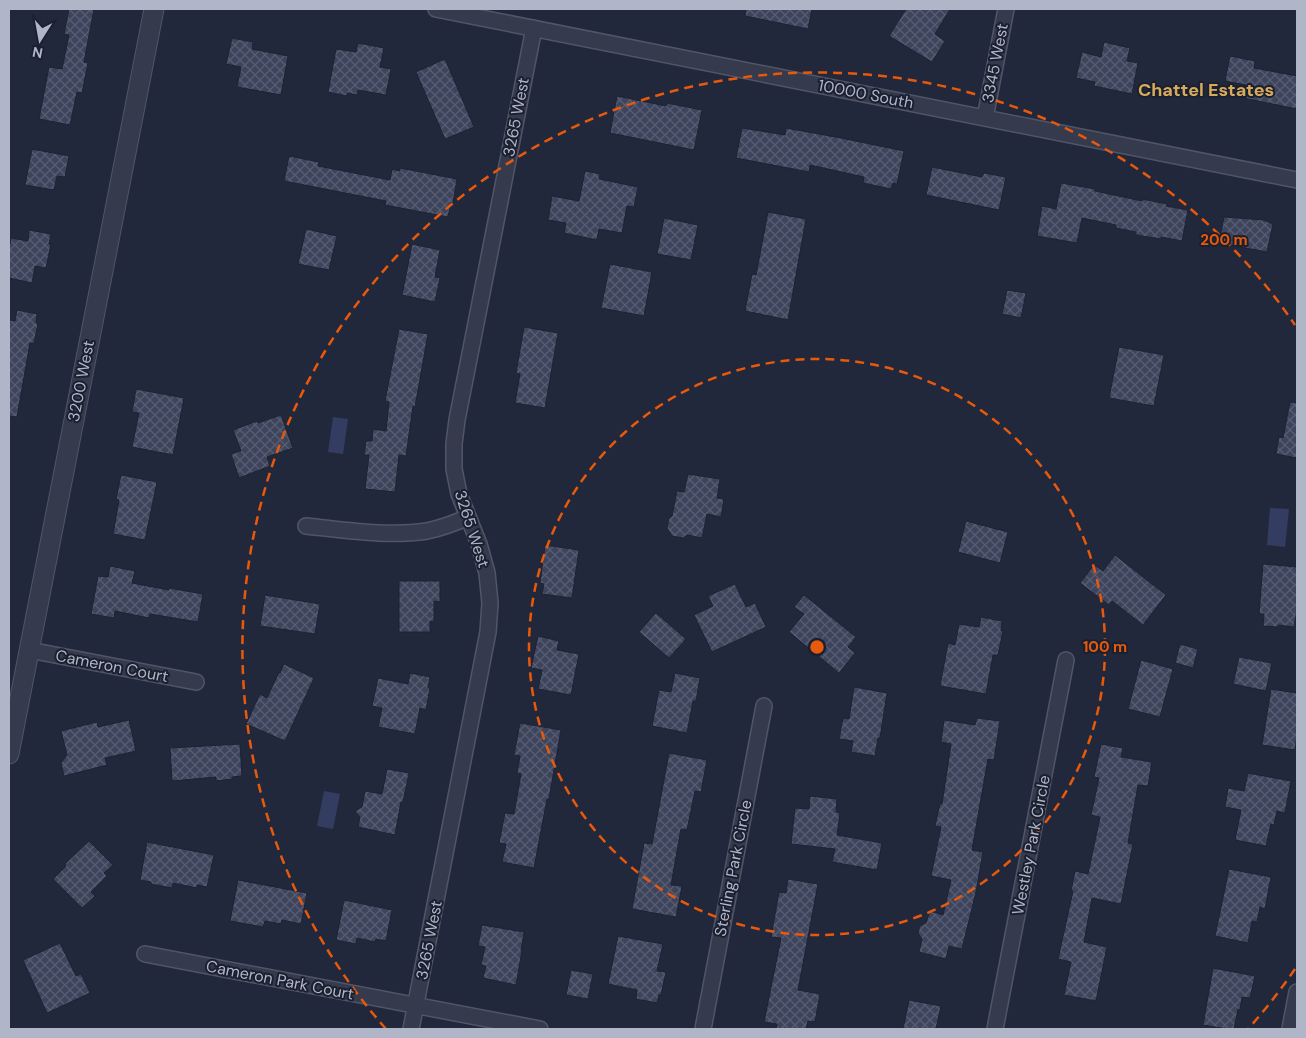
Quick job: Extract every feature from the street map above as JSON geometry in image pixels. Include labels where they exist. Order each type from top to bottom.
[{"type":"street","name":"3200 West","points":[[9,754],[154,9]]},
{"type":"street","name":"10000 South","points":[[436,9],[1297,180]]},
{"type":"street","name":"3345 West","points":[[985,118],[1006,9]]},
{"type":"street","name":"3265 West","points":[[411,1029],[488,632],[490,603],[487,573],[479,544],[459,494],[454,469],[454,444],[459,410],[534,28]]},
{"type":"street","points":[[306,526],[388,534],[409,533],[429,530],[468,517]]},
{"type":"street","name":"Cameron Court","points":[[29,650],[196,682]]},
{"type":"street","name":"Westley Park Circle","points":[[995,1029],[1066,660]]},
{"type":"street","name":"Sterling Park Circle","points":[[703,1029],[764,706]]},
{"type":"street","name":"Cameron Park Court","points":[[145,954],[540,1029]]},
{"type":"street","points":[[1290,1029],[1297,992]]},
{"type":"water","points":[[333,417],[348,419],[343,454],[328,452]]},
{"type":"water","points":[[1270,508],[1289,509],[1285,547],[1267,545]]},
{"type":"water","points":[[324,791],[340,794],[333,829],[317,826]]},
{"type":"building","points":[[69,9],[94,9],[84,62],[88,63],[82,93],[77,92],[70,125],[39,119],[49,67],[62,69],[69,35],[64,34]]},
{"type":"building","points":[[746,9],[812,9],[808,29],[745,16]]},
{"type":"building","points":[[906,9],[950,9],[935,34],[945,41],[932,62],[889,36]]},
{"type":"building","points":[[232,38],[253,42],[252,49],[288,56],[281,95],[237,87],[241,67],[226,64]]},
{"type":"building","points":[[1104,42],[1130,48],[1127,61],[1138,63],[1132,94],[1094,86],[1095,82],[1076,78],[1082,52],[1101,57]]},
{"type":"building","points":[[358,43],[384,48],[380,67],[391,69],[386,95],[358,90],[357,95],[347,93],[347,96],[328,92],[336,49],[356,52]]},
{"type":"building","points":[[1230,56],[1255,61],[1254,68],[1297,76],[1297,109],[1243,98],[1246,85],[1225,81]]},
{"type":"building","points":[[445,59],[474,127],[445,139],[416,72]]},
{"type":"building","points":[[617,96],[666,106],[667,103],[702,110],[694,150],[610,133]]},
{"type":"building","points":[[742,128],[785,135],[786,128],[904,151],[897,184],[893,183],[891,189],[863,183],[864,177],[810,165],[809,172],[736,158]]},
{"type":"building","points":[[32,149],[69,156],[65,177],[57,176],[54,190],[25,185]]},
{"type":"building","points":[[289,156],[319,162],[318,166],[390,180],[392,169],[400,171],[400,168],[457,179],[453,203],[451,203],[448,217],[385,205],[386,201],[284,181]]},
{"type":"building","points":[[932,167],[982,177],[984,173],[1006,177],[999,210],[926,195]]},
{"type":"building","points":[[585,171],[600,174],[599,179],[638,187],[634,207],[627,206],[622,233],[599,229],[597,240],[564,233],[566,223],[548,220],[552,196],[579,201]]},
{"type":"building","points":[[1061,183],[1095,189],[1095,191],[1142,201],[1142,199],[1167,204],[1166,206],[1188,210],[1182,241],[1136,235],[1136,232],[1116,228],[1116,225],[1082,218],[1077,243],[1037,236],[1042,206],[1056,209]]},
{"type":"building","points":[[768,212],[806,219],[788,320],[745,311],[752,274],[756,275]]},
{"type":"building","points":[[1224,217],[1264,220],[1273,224],[1267,252],[1219,243]]},
{"type":"building","points":[[664,218],[698,225],[691,260],[657,254]]},
{"type":"building","points":[[306,229],[337,236],[329,270],[298,264]]},
{"type":"building","points":[[29,230],[51,234],[46,268],[35,266],[32,283],[9,278],[9,244],[11,238],[28,241]]},
{"type":"building","points":[[412,244],[440,250],[435,277],[440,278],[435,302],[402,295]]},
{"type":"building","points":[[610,264],[652,272],[644,316],[601,308]]},
{"type":"building","points":[[1007,290],[1026,293],[1021,318],[1002,314]]},
{"type":"building","points":[[17,310],[37,314],[36,323],[38,324],[34,343],[30,343],[17,417],[9,416],[9,320],[15,321]]},
{"type":"building","points":[[524,327],[558,333],[545,408],[515,403],[520,374],[516,373]]},
{"type":"building","points":[[399,329],[428,334],[415,407],[413,406],[406,456],[399,455],[395,492],[365,489],[369,455],[364,455],[366,441],[372,441],[373,429],[386,431],[389,402],[385,401]]},
{"type":"building","points":[[1119,347],[1164,355],[1154,406],[1109,398]]},
{"type":"building","points":[[136,389],[184,398],[173,455],[132,447],[139,413],[132,412]]},
{"type":"building","points":[[1290,402],[1297,403],[1297,458],[1276,454],[1279,437],[1283,438]]},
{"type":"building","points":[[281,415],[293,448],[267,457],[270,466],[239,478],[231,454],[241,451],[233,430]]},
{"type":"building","points":[[688,474],[720,479],[717,498],[724,499],[721,517],[707,514],[702,538],[687,535],[683,538],[672,536],[667,528],[669,518],[672,516],[677,491],[684,492]]},
{"type":"building","points":[[121,475],[157,482],[145,540],[113,534],[119,500],[116,499]]},
{"type":"building","points":[[966,521],[1008,532],[1000,563],[958,552]]},
{"type":"building","points":[[545,545],[579,550],[572,598],[542,594],[544,584],[540,583]]},
{"type":"building","points":[[1115,555],[1166,595],[1143,625],[1112,601],[1109,605],[1080,583],[1094,565],[1103,571]]},
{"type":"building","points":[[1263,564],[1297,567],[1297,610],[1294,627],[1263,626],[1264,614],[1259,614]]},
{"type":"building","points":[[110,566],[135,571],[132,583],[203,594],[198,622],[150,614],[149,618],[115,611],[114,618],[91,614],[98,576],[108,577]]},
{"type":"building","points":[[399,581],[440,581],[440,602],[434,601],[434,622],[430,621],[430,632],[399,632]]},
{"type":"building","points":[[735,584],[746,607],[755,603],[766,627],[712,652],[694,615],[713,606],[708,596]]},
{"type":"building","points":[[265,595],[320,604],[315,634],[260,626]]},
{"type":"building","points":[[804,595],[856,637],[848,647],[855,653],[839,673],[789,632],[804,614],[794,607]]},
{"type":"building","points":[[656,613],[686,639],[669,658],[639,632]]},
{"type":"building","points":[[981,617],[1002,621],[1001,631],[1003,631],[998,655],[993,655],[986,694],[940,686],[948,643],[955,645],[959,624],[979,627]]},
{"type":"building","points":[[538,636],[559,641],[557,650],[579,654],[571,695],[538,689],[542,670],[531,668]]},
{"type":"building","points":[[1180,644],[1198,649],[1193,668],[1175,663]]},
{"type":"building","points":[[1239,657],[1272,663],[1266,691],[1233,684]]},
{"type":"building","points":[[1141,660],[1173,669],[1160,717],[1128,709]]},
{"type":"building","points":[[284,664],[314,678],[285,741],[246,724],[260,694],[267,698]]},
{"type":"building","points":[[410,673],[430,677],[426,710],[420,708],[415,734],[378,727],[382,708],[372,706],[378,678],[408,684]]},
{"type":"building","points":[[675,673],[700,678],[696,701],[693,701],[687,733],[652,726],[659,690],[671,692]]},
{"type":"building","points":[[854,687],[887,693],[880,738],[878,738],[875,756],[851,752],[853,741],[839,739],[843,718],[849,719]]},
{"type":"building","points":[[1271,689],[1297,693],[1295,750],[1262,745]]},
{"type":"building","points":[[977,718],[1000,721],[994,760],[988,759],[972,850],[983,852],[976,892],[962,949],[949,946],[946,959],[919,952],[922,939],[918,933],[920,926],[926,923],[930,911],[943,915],[951,880],[931,876],[941,827],[935,826],[940,804],[942,804],[951,744],[941,742],[944,720],[975,725]]},
{"type":"building","points":[[129,720],[136,751],[105,758],[107,765],[64,776],[61,763],[67,755],[61,731],[97,722],[98,727]]},
{"type":"building","points":[[520,723],[561,730],[534,868],[502,862],[506,844],[499,843],[505,813],[514,814],[521,774],[517,773],[520,756],[514,755]]},
{"type":"building","points":[[240,744],[242,776],[216,781],[216,777],[172,781],[170,748]]},
{"type":"building","points":[[1101,744],[1123,748],[1121,757],[1152,762],[1148,786],[1138,785],[1128,843],[1133,844],[1121,904],[1092,898],[1084,942],[1107,947],[1096,1001],[1064,995],[1071,962],[1058,959],[1073,891],[1071,891],[1075,871],[1088,874],[1100,817],[1091,815],[1099,778],[1094,777]]},
{"type":"building","points":[[669,753],[707,760],[701,792],[695,791],[687,830],[681,829],[671,885],[682,886],[676,917],[632,909],[644,843],[652,844]]},
{"type":"building","points":[[387,769],[409,773],[395,835],[358,827],[360,817],[355,811],[362,807],[365,791],[382,794]]},
{"type":"building","points":[[1248,773],[1291,781],[1285,813],[1277,811],[1274,825],[1271,824],[1266,846],[1235,840],[1241,810],[1225,807],[1228,788],[1244,791]]},
{"type":"building","points":[[810,796],[837,799],[836,812],[840,813],[837,835],[882,843],[877,870],[832,862],[835,849],[791,844],[795,808],[809,809]]},
{"type":"building","points":[[89,841],[113,865],[104,873],[107,876],[91,892],[95,896],[82,908],[53,879],[66,866],[65,864]]},
{"type":"building","points":[[147,842],[214,855],[207,887],[197,885],[197,888],[173,883],[172,888],[140,880]]},
{"type":"building","points":[[1229,869],[1271,877],[1265,909],[1260,907],[1257,922],[1252,921],[1248,943],[1215,936]]},
{"type":"building","points":[[788,879],[818,884],[798,990],[820,994],[815,1022],[808,1021],[806,1029],[776,1029],[777,1024],[764,1022],[781,938],[771,937],[779,892],[786,893]]},
{"type":"building","points":[[238,880],[307,893],[301,924],[282,920],[281,924],[265,921],[263,927],[230,921]]},
{"type":"building","points":[[344,900],[392,910],[386,941],[376,939],[375,942],[357,938],[356,944],[336,940]]},
{"type":"building","points":[[482,925],[524,932],[516,985],[483,978],[486,966],[481,965],[485,947],[478,946]]},
{"type":"building","points":[[618,936],[663,944],[657,971],[666,972],[661,995],[659,995],[657,1003],[636,999],[637,990],[608,984]]},
{"type":"building","points":[[60,943],[76,976],[81,974],[90,993],[47,1013],[23,960]]},
{"type":"building","points":[[1213,968],[1255,976],[1250,998],[1242,997],[1234,1029],[1203,1025]]},
{"type":"building","points":[[571,970],[593,974],[588,999],[566,995]]},
{"type":"building","points":[[909,1000],[941,1006],[936,1029],[903,1029]]},
{"type":"district","name":"Chattel Estates","points":[[1206,90]]}]
